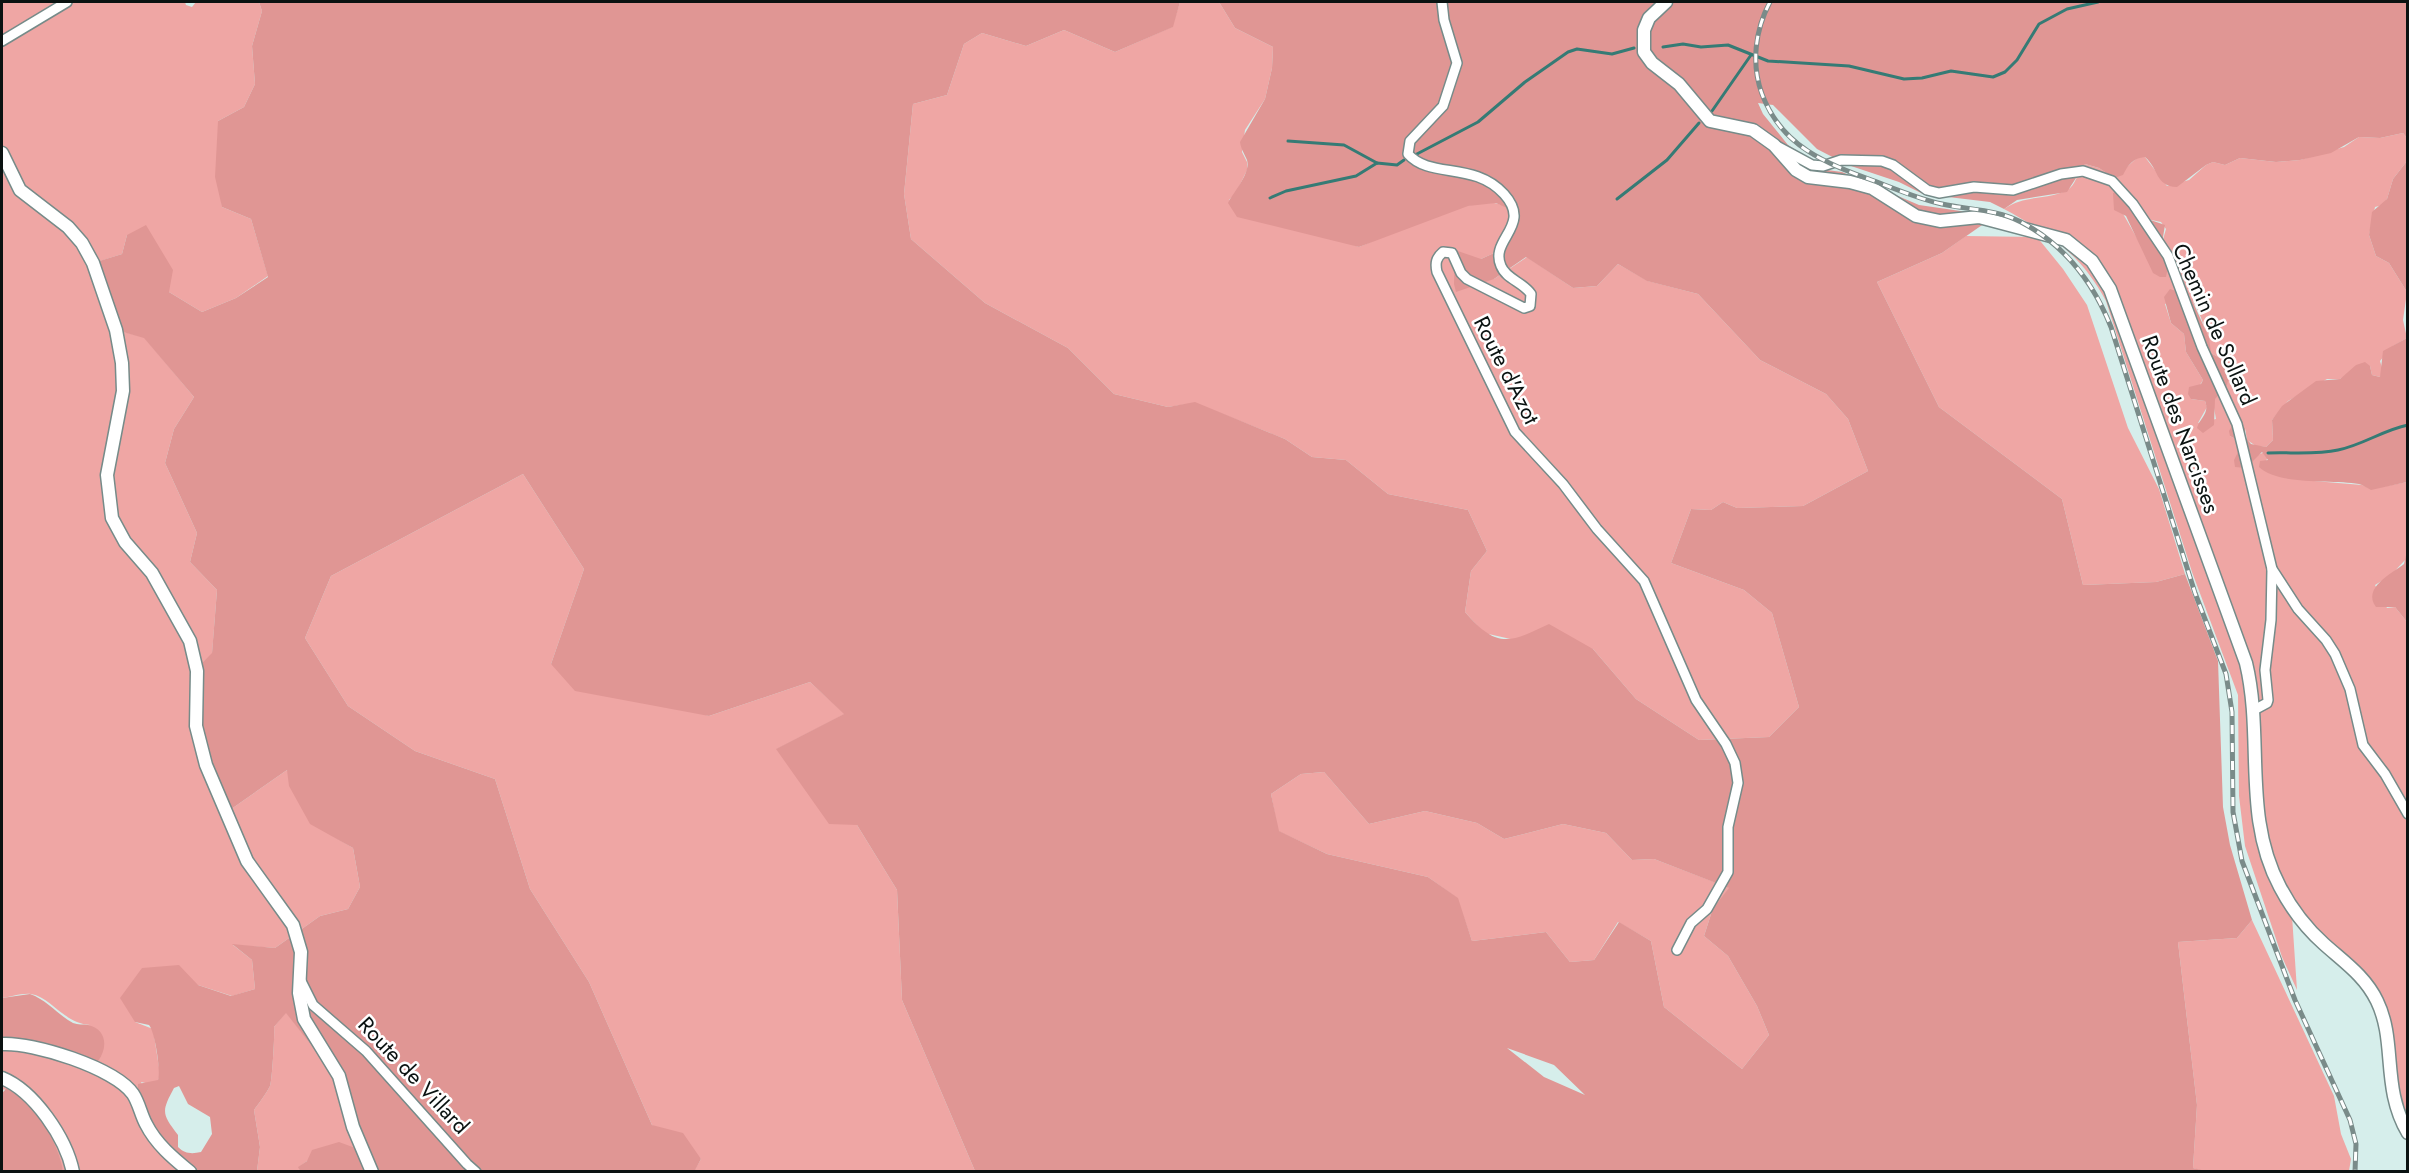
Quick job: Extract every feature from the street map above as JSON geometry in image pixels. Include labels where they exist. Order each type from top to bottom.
[{"type":"street","points":[[2,41],[68,2]]},
{"type":"street","name":"Route d'Azot","points":[[1442,2],[1444,20],[1457,63],[1443,106],[1410,141],[1408,154],[1416,163],[1431,168],[1454,169],[1477,176],[1505,195],[1515,213],[1515,220],[1501,246],[1499,262],[1507,275],[1531,294],[1530,306],[1524,308],[1467,279],[1461,273],[1452,253],[1443,252],[1439,255],[1435,265],[1437,272],[1515,432],[1563,484],[1597,529],[1644,581],[1696,700],[1726,744],[1737,771],[1736,794],[1728,828],[1728,872],[1707,909],[1691,923],[1677,950]]},
{"type":"street","name":"Route des Narcisses","points":[[1666,2],[1649,18],[1644,30],[1643,47],[1648,59],[1679,84],[1710,121],[1752,130],[1774,145],[1796,170],[1808,177],[1850,182],[1872,188],[1916,216],[1940,221],[1978,217],[2050,234],[2066,240],[2092,261],[2110,289],[2250,678],[2254,710],[2256,802],[2266,854],[2279,885],[2298,915],[2322,942],[2361,977],[2377,1000],[2385,1023],[2391,1090],[2408,1133]]},
{"type":"street","name":"Chemin de Sollard","points":[[1774,145],[1812,165],[1823,166],[1840,160],[1882,161],[1904,170],[1918,184],[1939,193],[1974,187],[2013,190],[2061,174],[2083,171],[2112,181],[2133,204],[2168,256],[2202,347],[2237,424],[2272,569],[2298,609],[2326,640],[2335,654],[2350,689],[2363,745],[2385,774],[2408,814]]},
{"type":"street","name":"Route de Villard","points":[[2,153],[20,190],[68,227],[82,243],[101,285],[116,330],[122,363],[123,391],[107,475],[112,518],[125,542],[152,573],[190,641],[196,663],[196,717],[202,754],[244,856],[293,925],[300,952],[300,1001],[303,1019],[339,1076],[352,1128],[372,1172]]},
{"type":"street","points":[[2254,710],[2268,700],[2265,670],[2271,620],[2272,569]]},
{"type":"street","name":"Route de Villard","points":[[300,980],[313,1005],[366,1051],[476,1172]]},
{"type":"street","points":[[2,1044],[36,1047],[116,1077],[133,1095],[157,1142],[190,1172]]},
{"type":"street","points":[[2,1078],[24,1090],[34,1101],[65,1148],[73,1172]]},
{"type":"shaded area","points":[[2,2],[185,2],[186,5],[192,7],[196,2],[259,2],[262,11],[252,46],[255,84],[244,107],[218,121],[222,207],[251,219],[268,276],[236,298],[202,312],[169,292],[127,235],[122,254],[94,263],[116,330],[144,337],[194,397],[174,429],[165,463],[197,533],[190,562],[217,590],[212,654],[199,666],[227,812],[287,770],[333,836],[353,848],[360,887],[348,909],[320,916],[275,948],[233,945],[252,960],[255,989],[232,996],[198,985],[135,1022],[153,1029],[160,1074],[158,1081],[150,1084],[141,1082],[169,1146],[201,1171],[63,1171],[52,1142],[4,1089],[2,1093],[2,1047],[90,1025],[72,1020],[38,996],[27,994],[2,998]]},
{"type":"shaded area","points":[[259,2],[1180,2],[1173,27],[1115,52],[1064,30],[1026,46],[982,33],[964,44],[947,95],[913,104],[904,194],[911,239],[985,303],[1068,348],[1114,394],[1168,407],[1195,402],[1285,439],[1312,457],[1346,460],[1388,494],[1468,510],[1487,551],[1471,571],[1465,612],[1476,624],[1495,637],[1504,639],[1524,635],[1549,624],[1593,649],[1636,699],[1699,740],[1769,737],[1799,707],[1772,613],[1744,590],[1671,563],[1691,509],[1711,510],[1723,502],[1737,508],[1803,506],[1868,471],[1848,419],[1826,394],[1760,360],[1698,294],[1647,281],[1618,264],[1597,286],[1573,288],[1526,257],[1494,279],[1456,292],[1454,284],[1455,250],[1481,259],[1507,247],[1520,214],[1496,203],[1468,206],[1359,247],[1237,217],[1228,203],[1244,177],[1248,165],[1240,142],[1265,99],[1272,68],[1273,47],[1235,28],[1219,2],[2407,2],[2407,138],[2403,133],[2380,138],[2359,137],[2331,153],[2300,160],[2276,162],[2240,158],[2225,165],[2213,162],[2177,187],[2165,184],[2145,157],[2134,160],[2123,175],[2114,178],[2099,168],[2085,164],[2067,192],[2017,200],[2004,209],[1990,202],[1923,194],[1899,182],[1848,165],[1817,149],[1773,105],[1758,103],[1763,114],[1788,145],[1827,170],[1842,172],[1919,205],[1995,216],[1942,253],[1877,282],[1939,407],[2062,499],[2083,585],[2156,582],[2185,574],[2218,661],[2223,807],[2230,845],[2252,920],[2237,938],[2178,942],[2197,1105],[2193,1168],[2206,1171],[975,1171],[902,1000],[897,890],[857,825],[829,824],[776,749],[844,714],[810,682],[709,716],[575,691],[551,664],[584,569],[523,474],[331,576],[305,638],[348,706],[415,751],[495,779],[530,889],[589,982],[652,1125],[683,1133],[701,1159],[694,1172],[300,1171],[298,1167],[307,1161],[312,1150],[339,1142],[358,1149],[340,1092],[322,1059],[286,1013],[274,1027],[270,1086],[254,1110],[260,1147],[257,1171],[201,1171],[170,1146],[144,1108],[138,1084],[158,1080],[159,1069],[155,1043],[149,1025],[135,1022],[120,998],[142,968],[179,965],[198,985],[231,996],[255,989],[252,960],[232,944],[275,948],[320,916],[348,909],[360,887],[353,848],[310,824],[289,786],[287,770],[227,812],[200,732],[199,666],[212,653],[217,590],[190,562],[197,533],[165,463],[174,429],[194,397],[144,338],[116,330],[93,263],[122,254],[127,235],[146,225],[173,270],[169,292],[202,312],[236,298],[268,277],[251,219],[222,207],[215,177],[218,121],[244,107],[255,84],[252,46],[262,11]],"holes":[[[1324,772],[1369,824],[1425,811],[1477,823],[1504,839],[1563,824],[1606,833],[1632,860],[1654,859],[1729,888],[1713,908],[1704,936],[1728,956],[1757,1006],[1769,1035],[1742,1069],[1664,1007],[1651,941],[1619,922],[1594,960],[1570,962],[1546,932],[1472,941],[1458,898],[1428,877],[1327,854],[1279,831],[1271,794],[1301,774]],[[1507,1048],[1554,1065],[1585,1095],[1544,1077]],[[179,1086],[188,1104],[210,1117],[212,1134],[201,1152],[189,1153],[178,1147],[178,1135],[165,1113],[174,1088]]]},
{"type":"shaded area","points":[[1180,2],[1219,2],[1235,28],[1273,47],[1272,68],[1265,99],[1245,130],[1242,152],[1247,162],[1247,170],[1236,193],[1229,200],[1359,247],[1443,212],[1477,204],[1500,205],[1520,214],[1507,247],[1481,259],[1494,279],[1527,257],[1573,288],[1597,286],[1618,264],[1648,281],[1698,294],[1760,360],[1826,394],[1848,419],[1868,471],[1803,506],[1737,508],[1723,502],[1711,510],[1691,509],[1671,563],[1744,590],[1772,613],[1799,707],[1769,737],[1699,740],[1636,699],[1593,649],[1515,640],[1484,633],[1465,612],[1471,571],[1487,551],[1468,510],[1388,494],[1346,460],[1312,457],[1285,439],[1195,403],[1168,407],[1114,394],[1068,348],[985,303],[911,239],[904,194],[913,104],[947,95],[964,44],[982,33],[1026,46],[1064,30],[1115,52],[1172,27]]},
{"type":"shaded area","points":[[2403,133],[2407,138],[2407,161],[2393,179],[2383,205],[2375,207],[2369,235],[2376,256],[2389,263],[2407,292],[2403,320],[2407,338],[2393,346],[2380,361],[2383,371],[2380,377],[2372,375],[2370,366],[2350,372],[2340,379],[2327,379],[2288,401],[2272,420],[2273,440],[2266,447],[2256,446],[2247,440],[2245,428],[2230,436],[2239,441],[2252,461],[2255,456],[2265,452],[2268,457],[2266,461],[2314,481],[2362,485],[2371,489],[2407,482],[2406,559],[2390,576],[2375,585],[2387,608],[2395,607],[2407,622],[2407,1124],[2396,1096],[2381,999],[2292,916],[2297,990],[2282,957],[2245,846],[2239,796],[2238,695],[2192,572],[2106,301],[2086,270],[2062,246],[2036,227],[2004,209],[2022,201],[2063,192],[2070,188],[2085,164],[2099,168],[2115,178],[2138,157],[2145,157],[2167,186],[2189,180],[2213,162],[2225,165],[2240,158],[2276,162],[2300,160],[2344,147],[2359,137],[2380,138]],"holes":[[[2132,211],[2137,217],[2161,222],[2166,229],[2162,243],[2146,254],[2122,212]],[[2187,295],[2200,315],[2211,353],[2223,360],[2213,402],[2216,419],[2198,423],[2207,407],[2205,401],[2191,399],[2203,380],[2186,352],[2184,334],[2171,323],[2165,304]]]},
{"type":"shaded area","points":[[2407,161],[2407,292],[2389,263],[2376,256],[2369,235],[2372,212],[2387,199],[2393,179]]},
{"type":"shaded area","points":[[2123,189],[2132,195],[2133,214],[2165,225],[2162,243],[2168,267],[2166,277],[2153,273],[2126,216],[2114,210],[2113,193]]},
{"type":"shaded area","points":[[1966,236],[2037,237],[2063,269],[2087,305],[2128,428],[2159,489],[2185,574],[2156,582],[2083,585],[2062,499],[1939,407],[1877,282],[1942,253]]},
{"type":"shaded area","points":[[2170,289],[2187,295],[2192,300],[2209,338],[2211,353],[2223,360],[2229,376],[2227,385],[2215,399],[2214,425],[2203,433],[2197,428],[2206,409],[2205,401],[2191,399],[2188,394],[2189,387],[2201,384],[2203,380],[2186,352],[2184,334],[2171,323],[2164,297]]},
{"type":"shaded area","points":[[2407,338],[2407,482],[2371,490],[2359,484],[2279,477],[2259,467],[2260,461],[2268,460],[2262,452],[2246,468],[2235,467],[2234,460],[2239,450],[2239,441],[2230,436],[2229,431],[2234,423],[2245,428],[2245,437],[2251,444],[2266,447],[2273,440],[2272,420],[2282,406],[2316,381],[2340,379],[2356,365],[2365,362],[2370,366],[2372,375],[2380,377],[2383,351]]},
{"type":"shaded area","points":[[523,474],[584,569],[551,664],[709,716],[810,682],[845,714],[777,749],[857,825],[897,890],[902,1000],[975,1171],[694,1171],[701,1159],[652,1125],[589,982],[530,889],[495,779],[415,751],[348,706],[305,638],[331,576]]},
{"type":"shaded area","points":[[2407,551],[2407,622],[2395,607],[2376,607],[2373,594],[2380,582],[2404,564]]},
{"type":"shaded area","points":[[1324,772],[1369,824],[1425,811],[1477,823],[1504,839],[1563,824],[1606,833],[1632,860],[1654,859],[1730,888],[1713,908],[1704,936],[1728,956],[1757,1006],[1769,1035],[1742,1069],[1664,1007],[1651,941],[1618,922],[1594,960],[1570,962],[1546,932],[1472,941],[1457,898],[1428,877],[1327,854],[1278,831],[1271,794],[1301,774]]},
{"type":"shaded area","points":[[2252,920],[2334,1096],[2341,1134],[2351,1159],[2349,1171],[2206,1172],[2193,1168],[2197,1105],[2178,942],[2237,938]]},
{"type":"shaded area","points":[[30,994],[73,1023],[88,1025],[99,1030],[104,1045],[98,1061],[83,1064],[38,1049],[2,1047],[2,998]]},
{"type":"shaded area","points":[[286,1012],[322,1059],[340,1092],[359,1149],[307,1161],[299,1167],[300,1171],[257,1171],[260,1147],[254,1110],[270,1086],[274,1027]]},
{"type":"shaded area","points":[[8,1087],[27,1102],[44,1124],[56,1148],[63,1171],[2,1172],[2,1093]]},
{"type":"waterway","points":[[1663,47],[1683,44],[1701,47],[1728,45],[1768,61],[1849,66],[1904,79],[1922,78],[1951,71],[1993,77],[2005,72],[2017,60],[2039,24],[2067,9],[2098,2]]},
{"type":"waterway","points":[[1415,155],[1478,122],[1525,82],[1568,52],[1577,49],[1612,54],[1634,48]]},
{"type":"waterway","points":[[1712,111],[1751,55]]},
{"type":"waterway","points":[[1617,199],[1667,160],[1699,123]]},
{"type":"waterway","points":[[1288,141],[1344,145],[1377,163]]},
{"type":"waterway","points":[[1270,198],[1286,191],[1356,176],[1377,163],[1397,165],[1404,160]]},
{"type":"waterway","points":[[2268,453],[2330,452],[2356,445],[2408,425]]},
{"type":"railway","points":[[1770,2],[1758,36],[1756,71],[1762,94],[1771,113],[1794,141],[1809,152],[1841,168],[1925,200],[1982,210],[2021,222],[2037,231],[2064,253],[2096,295],[2111,327],[2195,593],[2226,674],[2232,712],[2233,812],[2242,861],[2295,1000],[2350,1120],[2356,1144],[2355,1172]]}]
